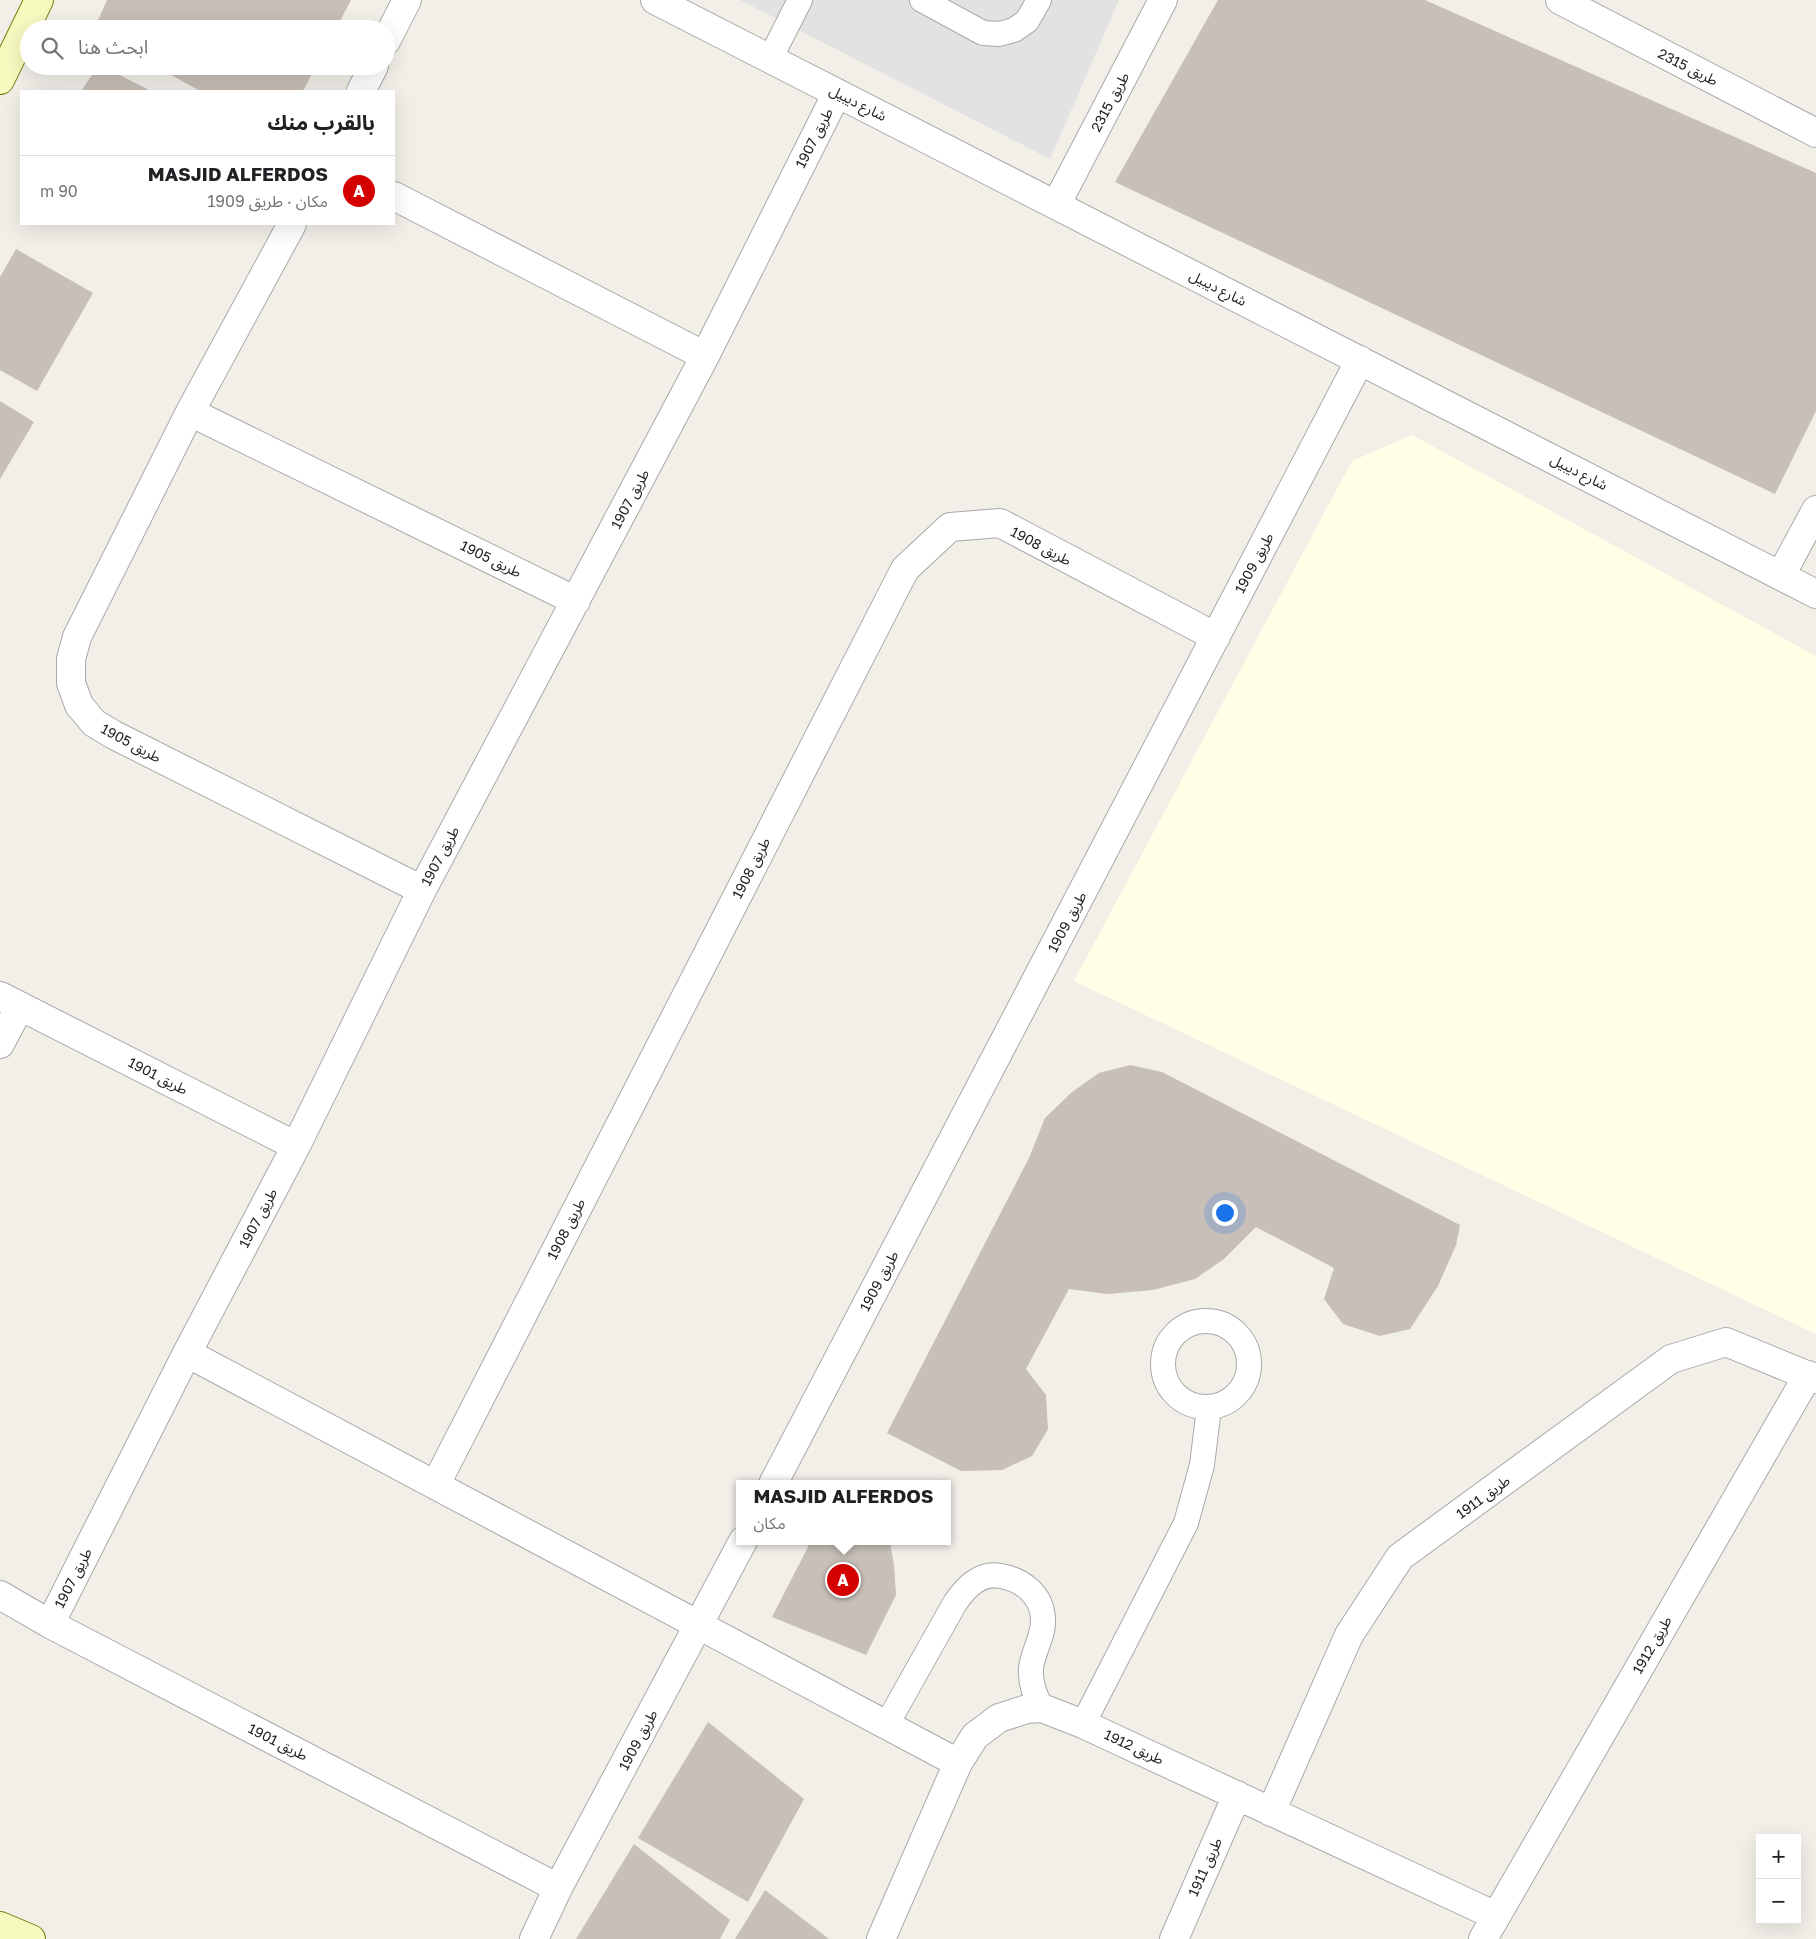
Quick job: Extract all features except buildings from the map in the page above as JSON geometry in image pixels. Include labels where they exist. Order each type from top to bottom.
[{"type":"street","points":[[29,20],[39,0]]},
{"type":"street","points":[[395,23],[407,0]]},
{"type":"street","name":"شارع ديبيل","points":[[655,0],[1816,594]]},
{"type":"street","name":"طريق 2315","points":[[1056,205],[1163,0]]},
{"type":"street","name":"طريق 2315","points":[[1560,0],[1816,133]]},
{"type":"street","points":[[0,80],[20,39]]},
{"type":"street","points":[[362,90],[369,75]]},
{"type":"street","name":"طريق 1907","points":[[50,1624],[187,1353],[296,1146],[422,890],[705,356],[837,93]]},
{"type":"street","points":[[395,197],[705,356]]},
{"type":"street","name":"طريق 1905","points":[[291,225],[190,412],[78,637],[71,659],[71,682],[79,705],[94,723],[114,735],[422,890]]},
{"type":"street","name":"طريق 1909","points":[[775,1480],[1360,360]]},
{"type":"street","name":"طريق 1905","points":[[190,412],[576,601]]},
{"type":"street","points":[[1781,575],[1816,510]]},
{"type":"street","name":"طريق 1908","points":[[436,1484],[905,569],[950,527],[1000,524],[1216,637]]},
{"type":"street","name":"طريق 1901","points":[[0,1044],[10,1001],[296,1146]]},
{"type":"street","name":"طريق 1911","points":[[1271,1812],[1349,1635],[1400,1557],[1671,1358],[1726,1342],[1812,1377]]},
{"type":"street","points":[[187,1353],[700,1624],[958,1763]]},
{"type":"street","name":"طريق 1912","points":[[1042,1708],[1083,1724],[1237,1795],[1490,1928],[1812,1377]]},
{"type":"street","name":"طريق 1909","points":[[534,1939],[558,1888],[741,1545]]},
{"type":"street","name":"طريق 1901","points":[[0,1595],[50,1624],[558,1888]]},
{"type":"street","points":[[881,1939],[958,1763],[976,1736],[999,1718],[1027,1709],[1042,1708]]},
{"type":"street","name":"طريق 1911","points":[[1174,1939],[1237,1795]]},
{"type":"street","points":[[0,1926],[31,1939]]},
{"type":"lane","points":[[770,59],[800,0]]},
{"type":"lane","points":[[922,0],[983,33],[999,34],[1014,30],[1027,21],[1039,0]]},
{"type":"lane","points":[[1083,1724],[1186,1523],[1202,1465],[1209,1408]]},
{"type":"lane","points":[[887,1724],[965,1588],[979,1579],[997,1575],[1014,1578],[1022,1583],[1029,1588],[1039,1602],[1043,1619],[1031,1667],[1031,1681],[1034,1695],[1042,1708]]},
{"type":"shaded area","points":[[740,0],[1119,0],[1050,159]]},
{"type":"shaded area","points":[[1412,435],[1816,656],[1816,1334],[1074,981],[1352,461]]},
{"type":"place","name":"MASJID ALFERDOS","points":[[843,1580]]}]
